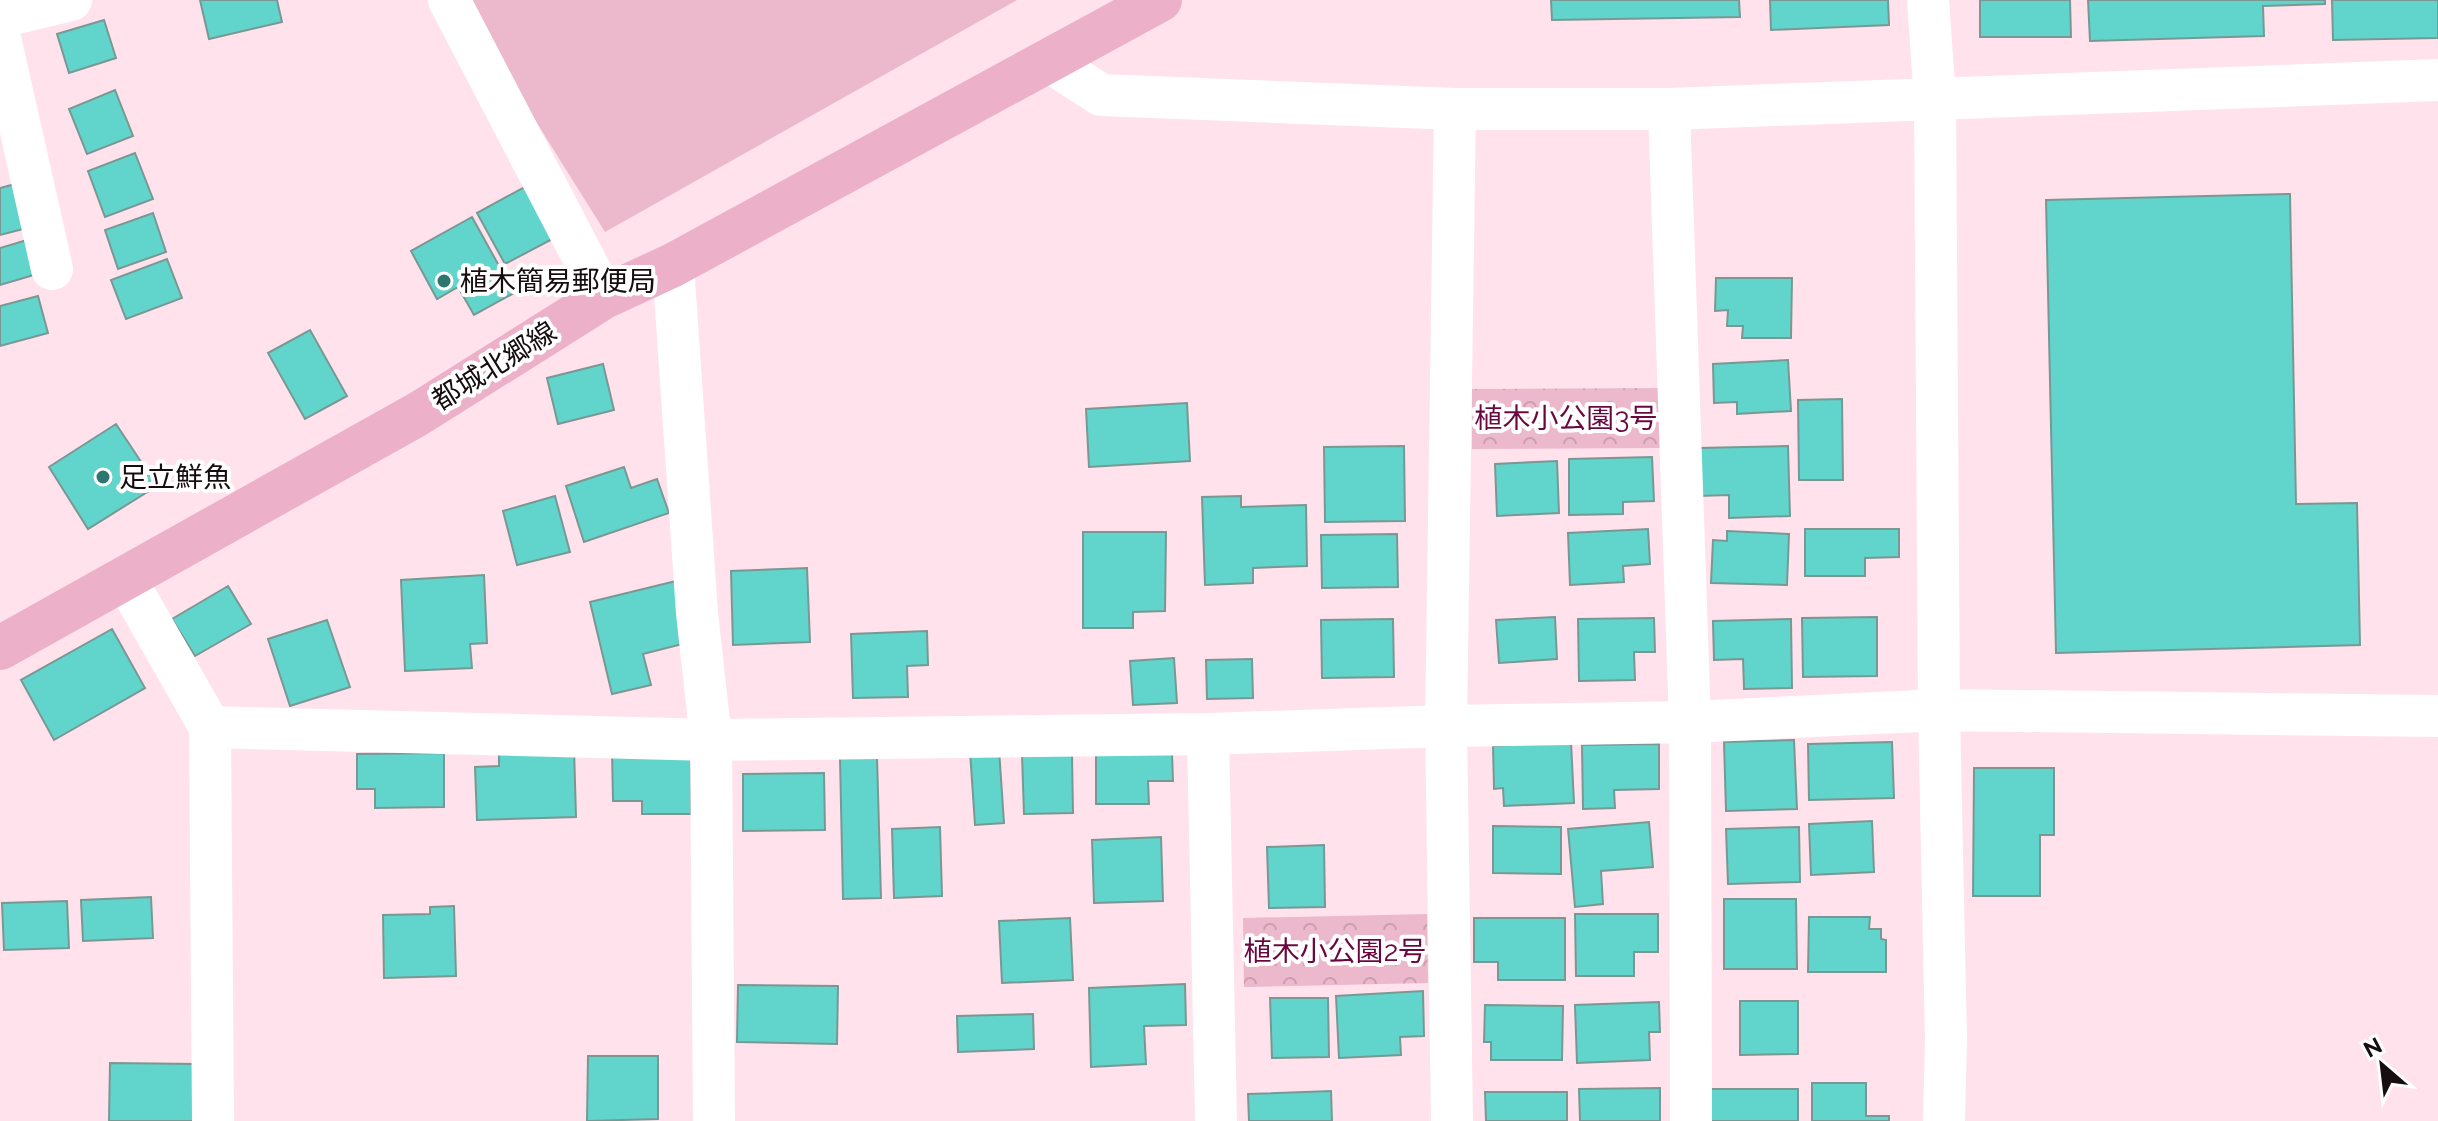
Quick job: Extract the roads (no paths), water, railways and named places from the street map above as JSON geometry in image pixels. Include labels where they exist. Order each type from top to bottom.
[{"type":"main road","name":"都城北郷線","points":[[0,648],[418,414],[604,297],[673,265],[1160,0]]},
{"type":"street","points":[[52,269],[9,17],[71,0]]},
{"type":"street","points":[[449,0],[604,297]]},
{"type":"street","points":[[1928,0],[1935,100],[1939,710],[1946,1039],[1944,1121]]},
{"type":"street","points":[[1050,62],[1101,95],[1455,109],[1669,109],[2438,80]]},
{"type":"street","points":[[1452,1121],[1446,726],[1455,109]]},
{"type":"street","points":[[1669,109],[1690,722],[1691,1121]]},
{"type":"street","points":[[673,265],[697,613],[711,740],[714,1121]]},
{"type":"street","points":[[125,578],[210,727],[213,1121]]},
{"type":"street","points":[[210,727],[711,740],[1208,734],[1690,722],[1939,710],[2438,716]]},
{"type":"street","points":[[1208,734],[1216,1121]]},
{"type":"place","name":"植木簡易郵便局","points":[[444,281]]},
{"type":"place","name":"足立鮮魚","points":[[103,477]]},
{"type":"park label","name":"植木小公園3号","points":[[1566,418]]},
{"type":"park label","name":"植木小公園2号","points":[[1335,951]]}]
